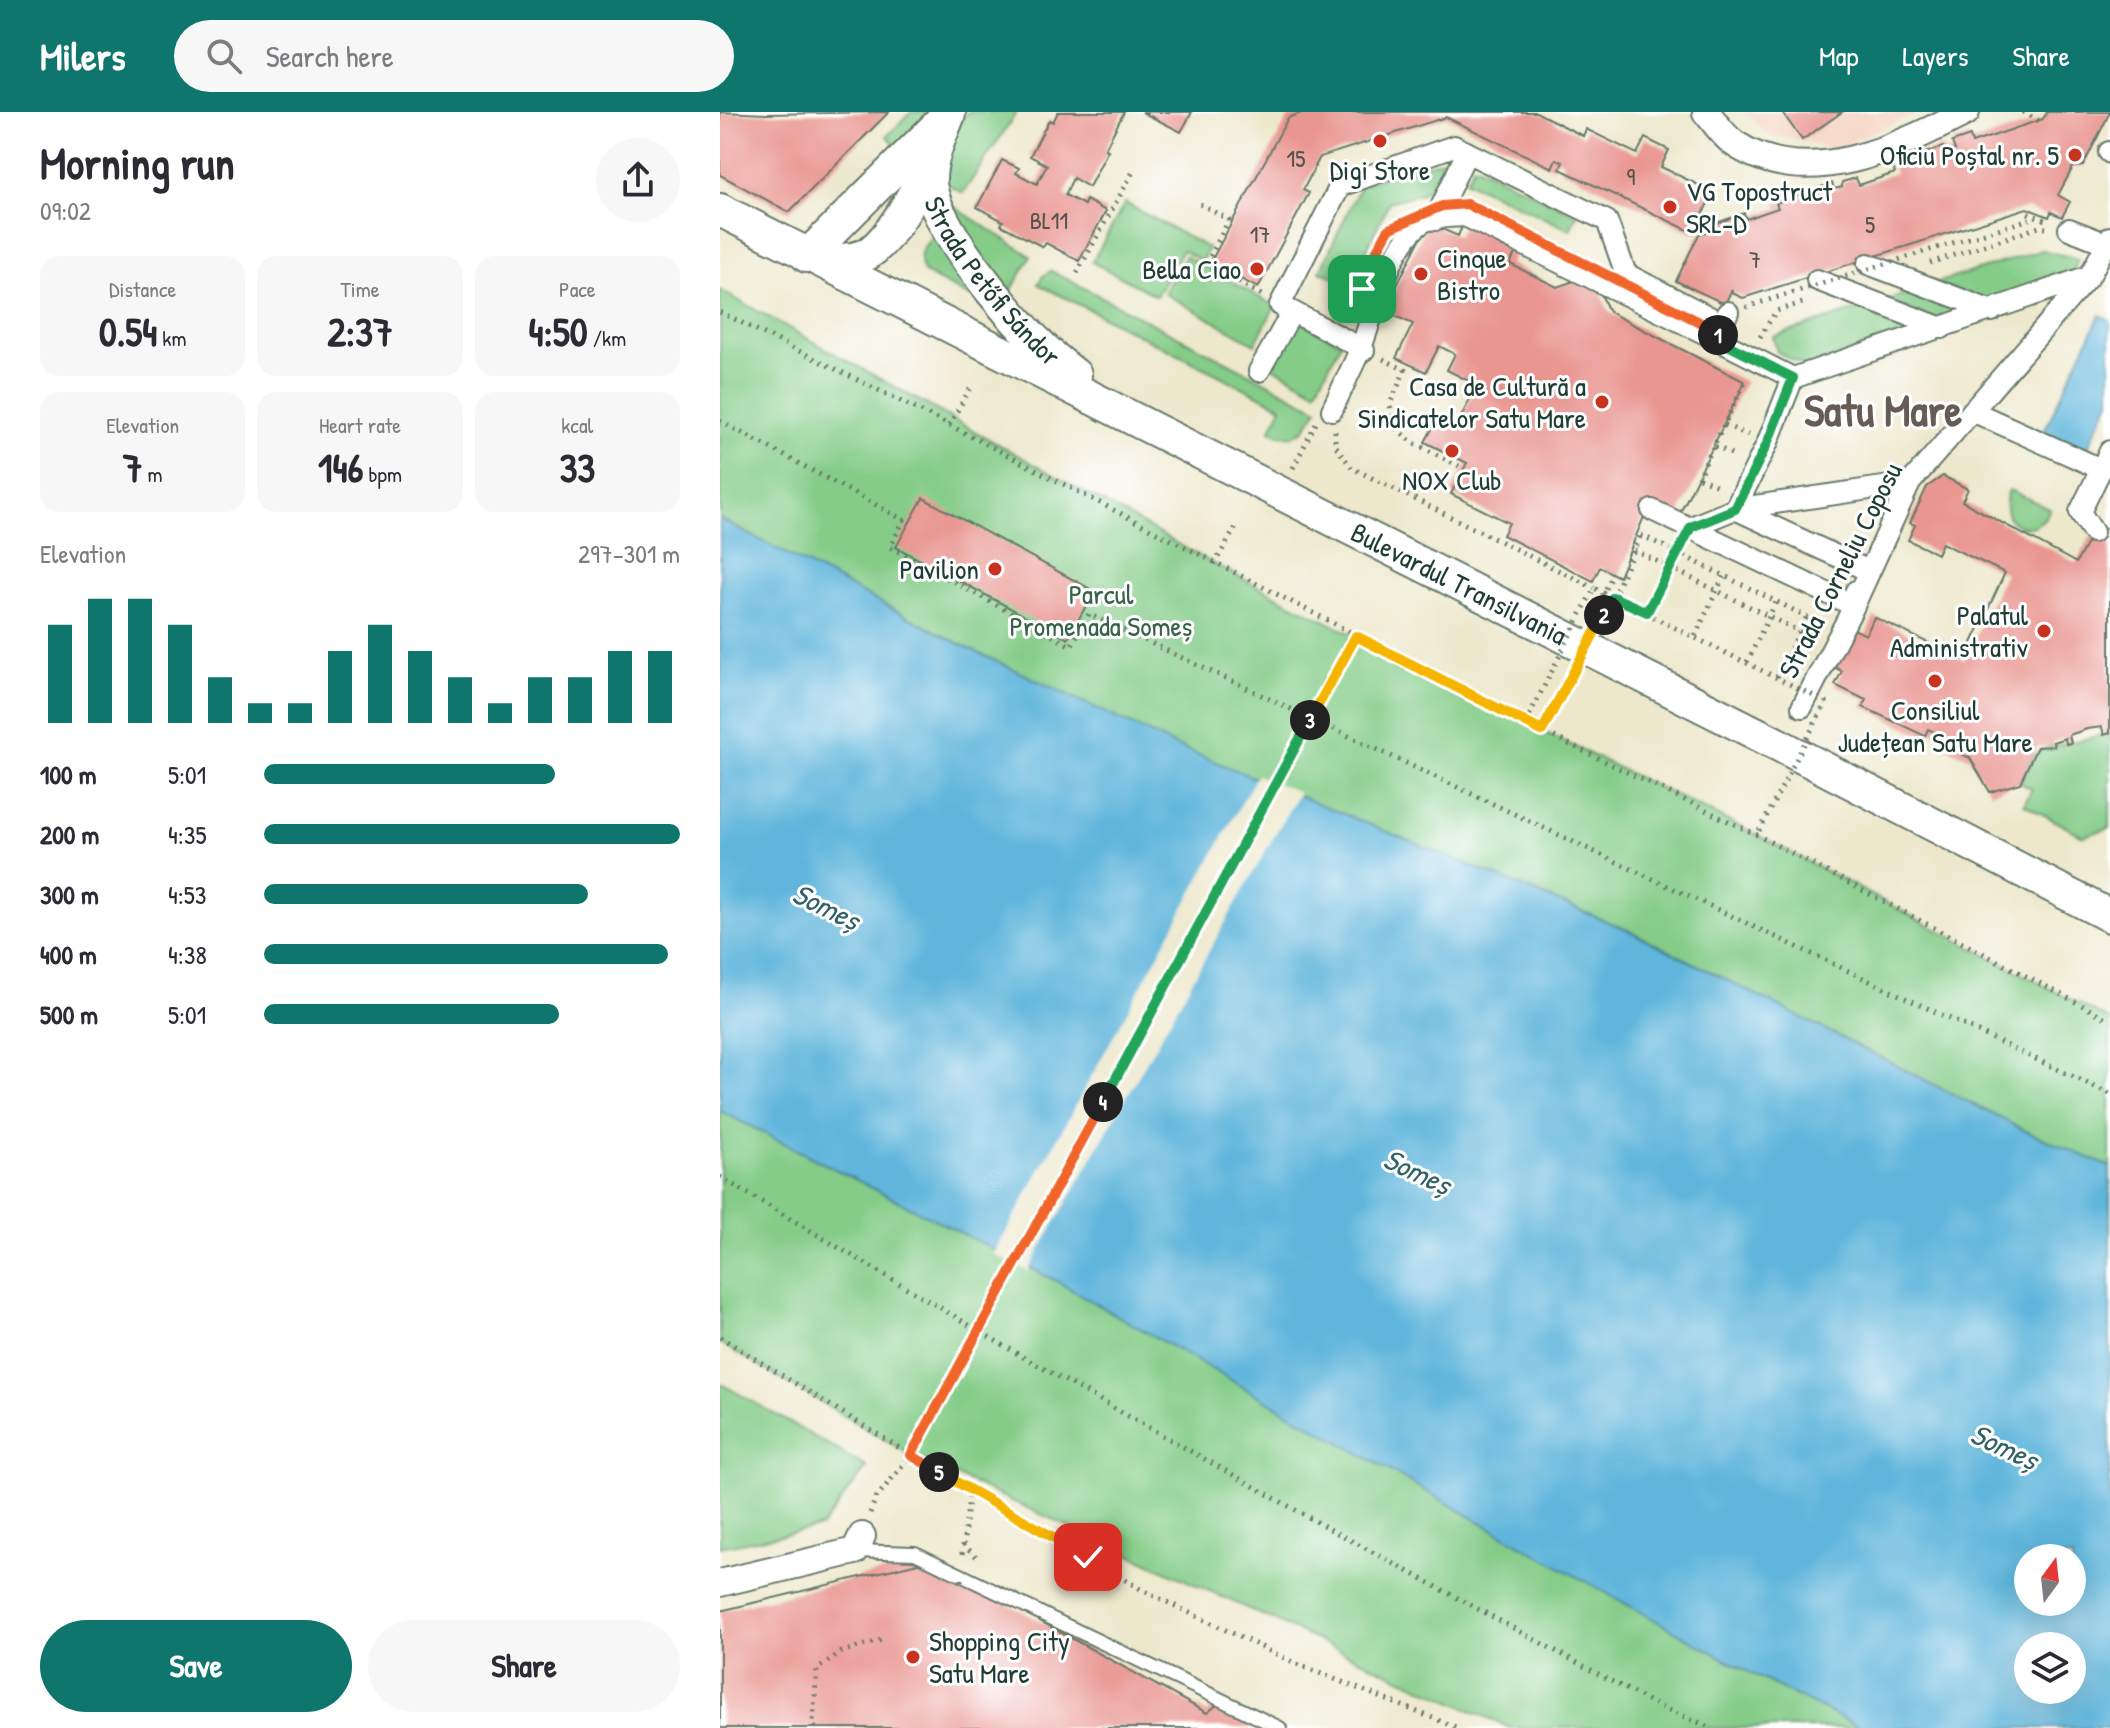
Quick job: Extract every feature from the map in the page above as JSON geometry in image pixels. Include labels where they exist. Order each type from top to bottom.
[{"type":"street","points":[[1706,112],[1732,142],[1757,156],[1788,164],[1839,163],[1912,140],[1966,112]]},
{"type":"street","name":"Strada Petőfi Sándor","points":[[950,113],[932,159],[930,183],[942,223],[1041,347],[1124,415]]},
{"type":"street","name":"Strada Petőfi Sándor","points":[[807,256],[950,113]]},
{"type":"street","points":[[1259,371],[1340,186],[1454,146],[1607,221],[1626,274],[1727,323],[1793,378]]},
{"type":"street","points":[[1435,220],[1467,152]]},
{"type":"street","name":"Bulevardul Transilvania","points":[[807,256],[841,261],[865,256],[887,235],[911,202],[932,159]]},
{"type":"street","name":"Bulevardul Transilvania","points":[[720,210],[1781,746],[2110,916]]},
{"type":"street","points":[[1334,418],[1389,273],[1405,240],[1423,221],[1465,216],[1727,323]]},
{"type":"street","points":[[2071,230],[2109,242]]},
{"type":"street","name":"Strada Corneliu Coposu","points":[[1802,707],[1852,610],[1867,570],[1910,483],[2090,275],[2109,242]]},
{"type":"street","points":[[1868,264],[1992,311]]},
{"type":"street","points":[[1738,550],[1744,513],[1793,378],[2090,275]]},
{"type":"street","points":[[1817,280],[1942,328]]},
{"type":"street","points":[[1286,308],[1362,349]]},
{"type":"street","points":[[1972,411],[2106,460],[2080,512],[2093,532]]},
{"type":"street","points":[[1691,527],[1744,513],[1910,483]]},
{"type":"street","points":[[1652,510],[1850,604],[1867,570],[1744,513]]},
{"type":"street","points":[[1790,575],[1806,541]]},
{"type":"street","points":[[1820,590],[1837,556]]},
{"type":"street","points":[[720,1583],[858,1544]]},
{"type":"lane","points":[[858,1544],[915,1553],[1280,1728]]},
{"type":"path","points":[[2023,112],[2039,121]]},
{"type":"path","points":[[1077,273],[1134,170]]},
{"type":"path","points":[[1200,204],[1229,220],[1206,264],[1286,308]]},
{"type":"path","points":[[1844,291],[1776,311],[1754,344],[1745,345],[1727,323],[2030,219]]},
{"type":"path","points":[[1893,274],[2039,227],[2071,230]]},
{"type":"path","points":[[720,312],[949,425],[1542,731],[1757,835],[2110,1020]]},
{"type":"path","points":[[1362,349],[1405,370],[1390,404],[1393,426],[1412,442],[1459,466]]},
{"type":"path","points":[[949,425],[971,387]]},
{"type":"path","points":[[1698,478],[1741,390]]},
{"type":"path","points":[[1334,418],[1335,445],[1352,468],[1826,702],[1757,835]]},
{"type":"path","points":[[720,421],[904,520],[890,547],[1071,646],[1089,614],[2110,1094]]},
{"type":"path","points":[[1542,731],[1613,597],[1652,510]]},
{"type":"path","points":[[1214,564],[1238,524]]},
{"type":"path","points":[[1647,612],[1691,527]]},
{"type":"path","points":[[1641,535],[1827,627]]},
{"type":"path","points":[[1634,550],[1820,642]]},
{"type":"path","points":[[1695,636],[1738,550]]},
{"type":"path","points":[[1599,603],[1613,574]]},
{"type":"path","points":[[1747,662],[1790,575]]},
{"type":"path","points":[[1526,722],[1594,588]]},
{"type":"path","points":[[1777,677],[1820,590]]},
{"type":"path","points":[[876,1498],[911,1455],[1356,636]]},
{"type":"path","points":[[720,1177],[1023,1357],[1312,1520],[1656,1705],[1712,1728]]},
{"type":"path","points":[[720,1337],[911,1455],[1142,1590],[1299,1665],[1458,1728]]},
{"type":"path","points":[[963,1544],[970,1490]]},
{"type":"path","points":[[815,1728],[817,1669],[842,1652],[885,1639]]},
{"type":"shaded area","points":[[1744,112],[1920,112],[1831,150],[1802,140],[1768,135]]},
{"type":"green space","points":[[911,112],[928,112],[896,145],[887,136]]},
{"type":"green space","points":[[967,112],[1017,112],[963,193],[940,180],[953,136]]},
{"type":"green space","points":[[1445,159],[1426,192],[1389,202],[1350,285],[1320,271],[1361,184]]},
{"type":"green space","points":[[1474,165],[1577,215],[1570,230],[1466,181]]},
{"type":"green space","points":[[942,199],[1031,256],[1011,291],[984,271]]},
{"type":"green space","points":[[1125,203],[1208,248],[1202,261],[1182,250],[1156,296],[1092,262]]},
{"type":"green space","points":[[938,229],[977,298],[924,273],[921,255]]},
{"type":"green space","points":[[2042,250],[2078,259],[2073,273],[1992,304],[1936,283]]},
{"type":"green space","points":[[1185,256],[1275,306],[1255,344],[1164,293]]},
{"type":"green space","points":[[1051,271],[1318,409],[1304,430],[1293,436],[1279,435],[1270,430],[1282,407],[1038,284]]},
{"type":"green space","name":"Parcul Promenada Someș","points":[[720,290],[1214,564],[1542,731],[1757,835],[2110,1020],[2110,1728],[1510,1728],[911,1455],[720,1343]]},
{"type":"green space","points":[[1919,290],[1975,310],[1942,322],[1886,300]]},
{"type":"green space","points":[[1869,306],[1923,326],[1806,367],[1777,352],[1773,337]]},
{"type":"green space","points":[[1294,318],[1341,343],[1316,391],[1269,365]]},
{"type":"green space","points":[[2009,490],[2050,509],[2035,525],[2018,526],[2007,513]]},
{"type":"green space","points":[[2110,733],[2110,828],[2083,836],[2024,804],[2032,789],[2020,783],[2033,756],[2047,748]]},
{"type":"green space","points":[[720,1383],[867,1467],[821,1527],[720,1547]]},
{"type":"water","points":[[2100,315],[2110,320],[2110,401],[2084,455],[2042,435]]},
{"type":"water","name":"Someș","points":[[720,519],[962,645],[1172,744],[1628,930],[2026,1131],[2110,1167],[2110,1728],[1861,1728],[1756,1676],[1056,1281],[720,1111]]},
{"type":"pier","points":[[1257,775],[1299,792],[1028,1271],[994,1254]]},
{"type":"building","points":[[720,112],[889,112],[789,212],[720,175]]},
{"type":"building","points":[[1058,112],[1124,112],[1089,187],[1073,178],[1065,195],[1084,205],[1086,200],[1106,211],[1079,261],[1046,243],[1043,247],[1001,225],[1003,221],[977,207],[1002,160],[1019,168],[1016,173],[1037,184],[1047,165],[1030,156],[1049,120],[1053,122]]},
{"type":"building","points":[[1142,112],[1192,112],[1181,132]]},
{"type":"building","points":[[1303,112],[1536,112],[1583,136],[1586,129],[1637,154],[1645,138],[1669,150],[1661,167],[1713,192],[1694,233],[1560,169],[1563,162],[1556,159],[1552,168],[1446,117],[1320,157],[1303,190],[1309,193],[1258,288],[1210,263],[1288,118]]},
{"type":"building","points":[[1782,112],[1842,112],[1802,140]]},
{"type":"building","points":[[2047,112],[2110,112],[2083,166],[2073,167],[2058,195],[2070,202],[2062,217],[2051,212],[2049,217],[2027,208],[1743,298],[1732,293],[1732,289],[1725,304],[1676,281],[1699,234],[1714,230],[1714,224],[1744,213],[1746,219],[1778,208],[1776,203],[1832,183],[1834,189],[1842,187],[1842,182],[1856,178],[1859,185],[1895,173],[1892,164],[1943,147],[1945,153],[1955,150],[1952,142],[1970,136],[1972,143],[2043,119]]},
{"type":"building","name":"Casa de Cultură a Sindicatelor Satu Mare","points":[[1465,220],[1518,247],[1510,264],[1557,287],[1582,278],[1598,287],[1609,312],[1745,382],[1677,519],[1648,507],[1619,577],[1600,567],[1593,581],[1503,535],[1509,523],[1451,494],[1467,463],[1425,442],[1437,420],[1455,429],[1477,385],[1447,370],[1455,354],[1439,346],[1426,372],[1396,358],[1413,324],[1384,311],[1428,223],[1458,236]]},
{"type":"building","name":"Palatul Administrativ","points":[[1943,476],[1968,489],[1962,501],[2076,563],[2093,532],[2110,527],[2110,733],[2104,735],[2102,727],[2087,729],[2069,735],[2071,743],[2066,744],[2065,738],[2053,742],[2054,746],[2037,747],[2020,783],[1990,792],[1970,758],[1942,745],[1946,737],[1928,729],[1925,736],[1863,707],[1866,700],[1835,685],[1842,671],[1834,667],[1852,628],[1866,635],[1874,617],[1964,660],[2005,573],[1942,543],[1937,554],[1908,540],[1915,525],[1910,523],[1927,487]]},
{"type":"building","name":"Pavilion","points":[[923,498],[1094,591],[1068,639],[896,547]]},
{"type":"building","name":"Shopping City Satu Mare","points":[[922,1562],[1022,1611],[1207,1713],[1218,1704],[1265,1728],[720,1728],[720,1611]]},
{"type":"place","name":"Digi Store","points":[[1380,141]]},
{"type":"place","name":"Oficiu Poștal nr. 5","points":[[2075,155]]},
{"type":"place","name":"VG Topostruct SRL-D","points":[[1670,207]]},
{"type":"place","name":"Bella Ciao","points":[[1257,269]]},
{"type":"place","name":"Cinque Bistro","points":[[1421,274]]},
{"type":"place","name":"Casa de Cultură a Sindicatelor Satu Mare","points":[[1602,402]]},
{"type":"place","name":"NOX Club","points":[[1452,451]]},
{"type":"place","name":"Pavilion","points":[[995,569]]},
{"type":"place","name":"Palatul Administrativ","points":[[2044,631]]},
{"type":"place","name":"Consiliul Județean Satu Mare","points":[[1935,681]]},
{"type":"place","name":"Shopping City Satu Mare","points":[[913,1657]]},
{"type":"district","name":"Satu Mare","points":[[1883,411]]},
{"type":"route","points":[[1088,1557],[911,1455],[1356,636],[1542,731],[1613,597],[1647,612],[1691,527],[1735,509],[1767,444],[1793,378],[1716,339],[1719,332],[1467,204],[1442,206],[1389,229],[1371,261],[1362,289]]}]
